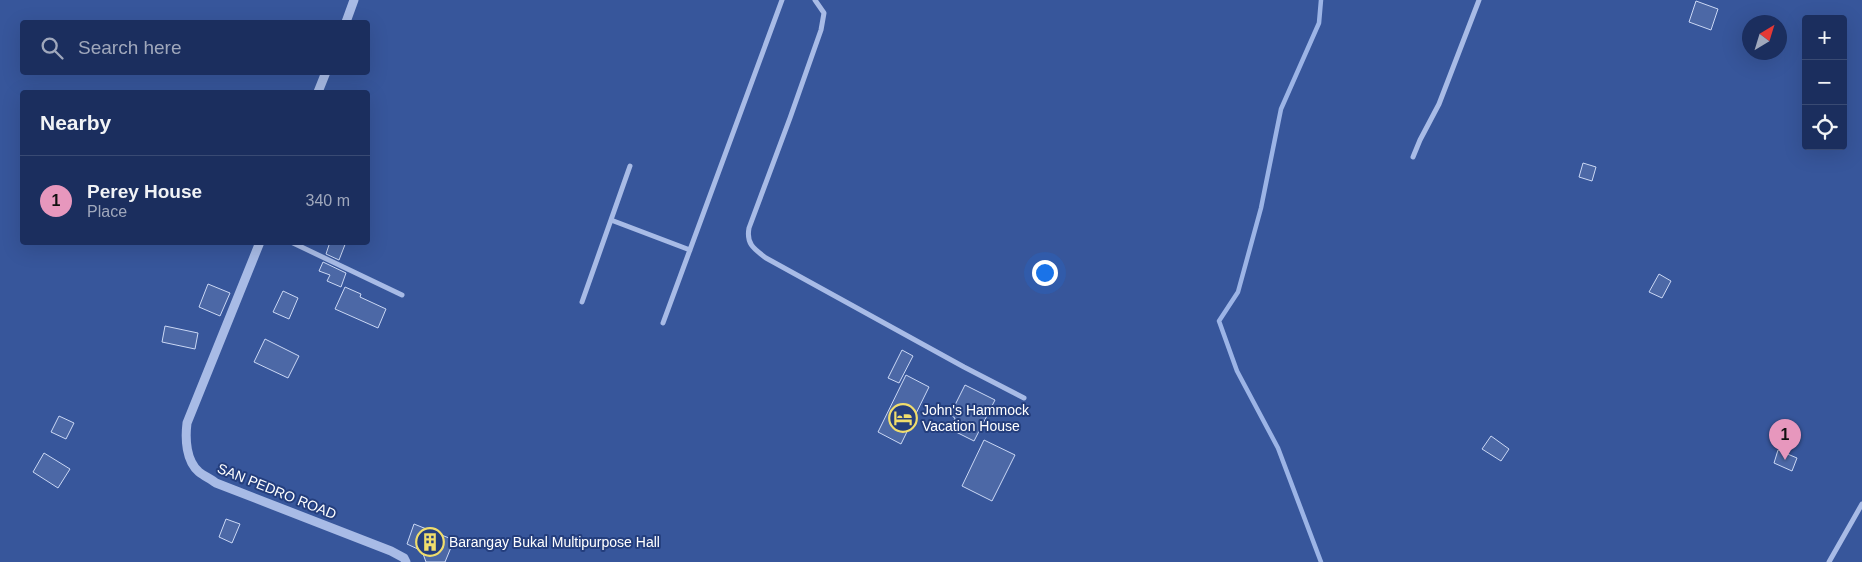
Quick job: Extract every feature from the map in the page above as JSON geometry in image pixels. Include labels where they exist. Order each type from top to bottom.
[{"type":"street","points":[[347,20],[354,0]]},
{"type":"street","points":[[663,323],[782,0]]},
{"type":"street","points":[[815,0],[824,13],[821,30],[748,228],[747,237],[753,248],[766,258],[1024,398]]},
{"type":"street","points":[[1413,157],[1439,104],[1479,0]]},
{"type":"street","points":[[319,90],[325,75]]},
{"type":"street","points":[[582,302],[630,166]]},
{"type":"street","points":[[611,220],[690,250]]},
{"type":"street","name":"SAN PEDRO ROAD","points":[[259,245],[187,423],[185,437],[190,458],[198,471],[216,483],[390,551],[404,558],[406,562]]},
{"type":"street","points":[[297,245],[402,295]]},
{"type":"street","points":[[1830,562],[1862,504]]},
{"type":"shaded area","points":[[0,0],[1862,0],[1862,562],[0,562]]},
{"type":"building","points":[[1696,1],[1718,9],[1711,30],[1689,22]]},
{"type":"building","points":[[1583,163],[1596,167],[1592,181],[1579,177]]},
{"type":"building","points":[[329,245],[345,245],[339,260],[326,254]]},
{"type":"building","points":[[323,262],[346,273],[341,287],[327,281],[330,275],[319,271]]},
{"type":"building","points":[[1659,274],[1671,281],[1662,298],[1649,292]]},
{"type":"building","points":[[208,284],[230,293],[220,316],[199,307]]},
{"type":"building","points":[[345,287],[361,294],[360,297],[386,309],[378,328],[335,309]]},
{"type":"building","points":[[283,291],[298,298],[289,319],[273,312]]},
{"type":"building","points":[[165,326],[198,333],[195,349],[162,342]]},
{"type":"building","points":[[265,339],[299,356],[288,378],[254,362]]},
{"type":"building","points":[[902,350],[913,356],[899,383],[888,378]]},
{"type":"building","points":[[906,375],[929,387],[901,444],[878,432]]},
{"type":"building","points":[[965,385],[995,400],[974,441],[950,429],[955,418],[950,415]]},
{"type":"building","points":[[59,416],[74,423],[66,439],[51,432]]},
{"type":"building","points":[[1491,436],[1509,449],[1501,461],[1482,449]]},
{"type":"building","points":[[984,440],[1015,455],[992,501],[962,486]]},
{"type":"building","points":[[1778,450],[1797,458],[1792,471],[1774,463]]},
{"type":"building","points":[[44,453],[70,469],[58,488],[33,472]]},
{"type":"building","points":[[226,519],[240,524],[232,543],[219,537]]},
{"type":"building","name":"Barangay Bukal Multipurpose Hall","points":[[414,524],[454,540],[445,562],[426,562],[422,551],[407,544]]},
{"type":"waterway","points":[[1321,0],[1319,23],[1281,109],[1261,208],[1238,292],[1219,321],[1237,371],[1278,448],[1321,562]]},
{"type":"place","name":"John's Hammock Vacation House","points":[[903,418]]},
{"type":"place","name":"Perey House","points":[[1785,460]]},
{"type":"place","name":"Barangay Bukal Multipurpose Hall","points":[[430,542]]}]
